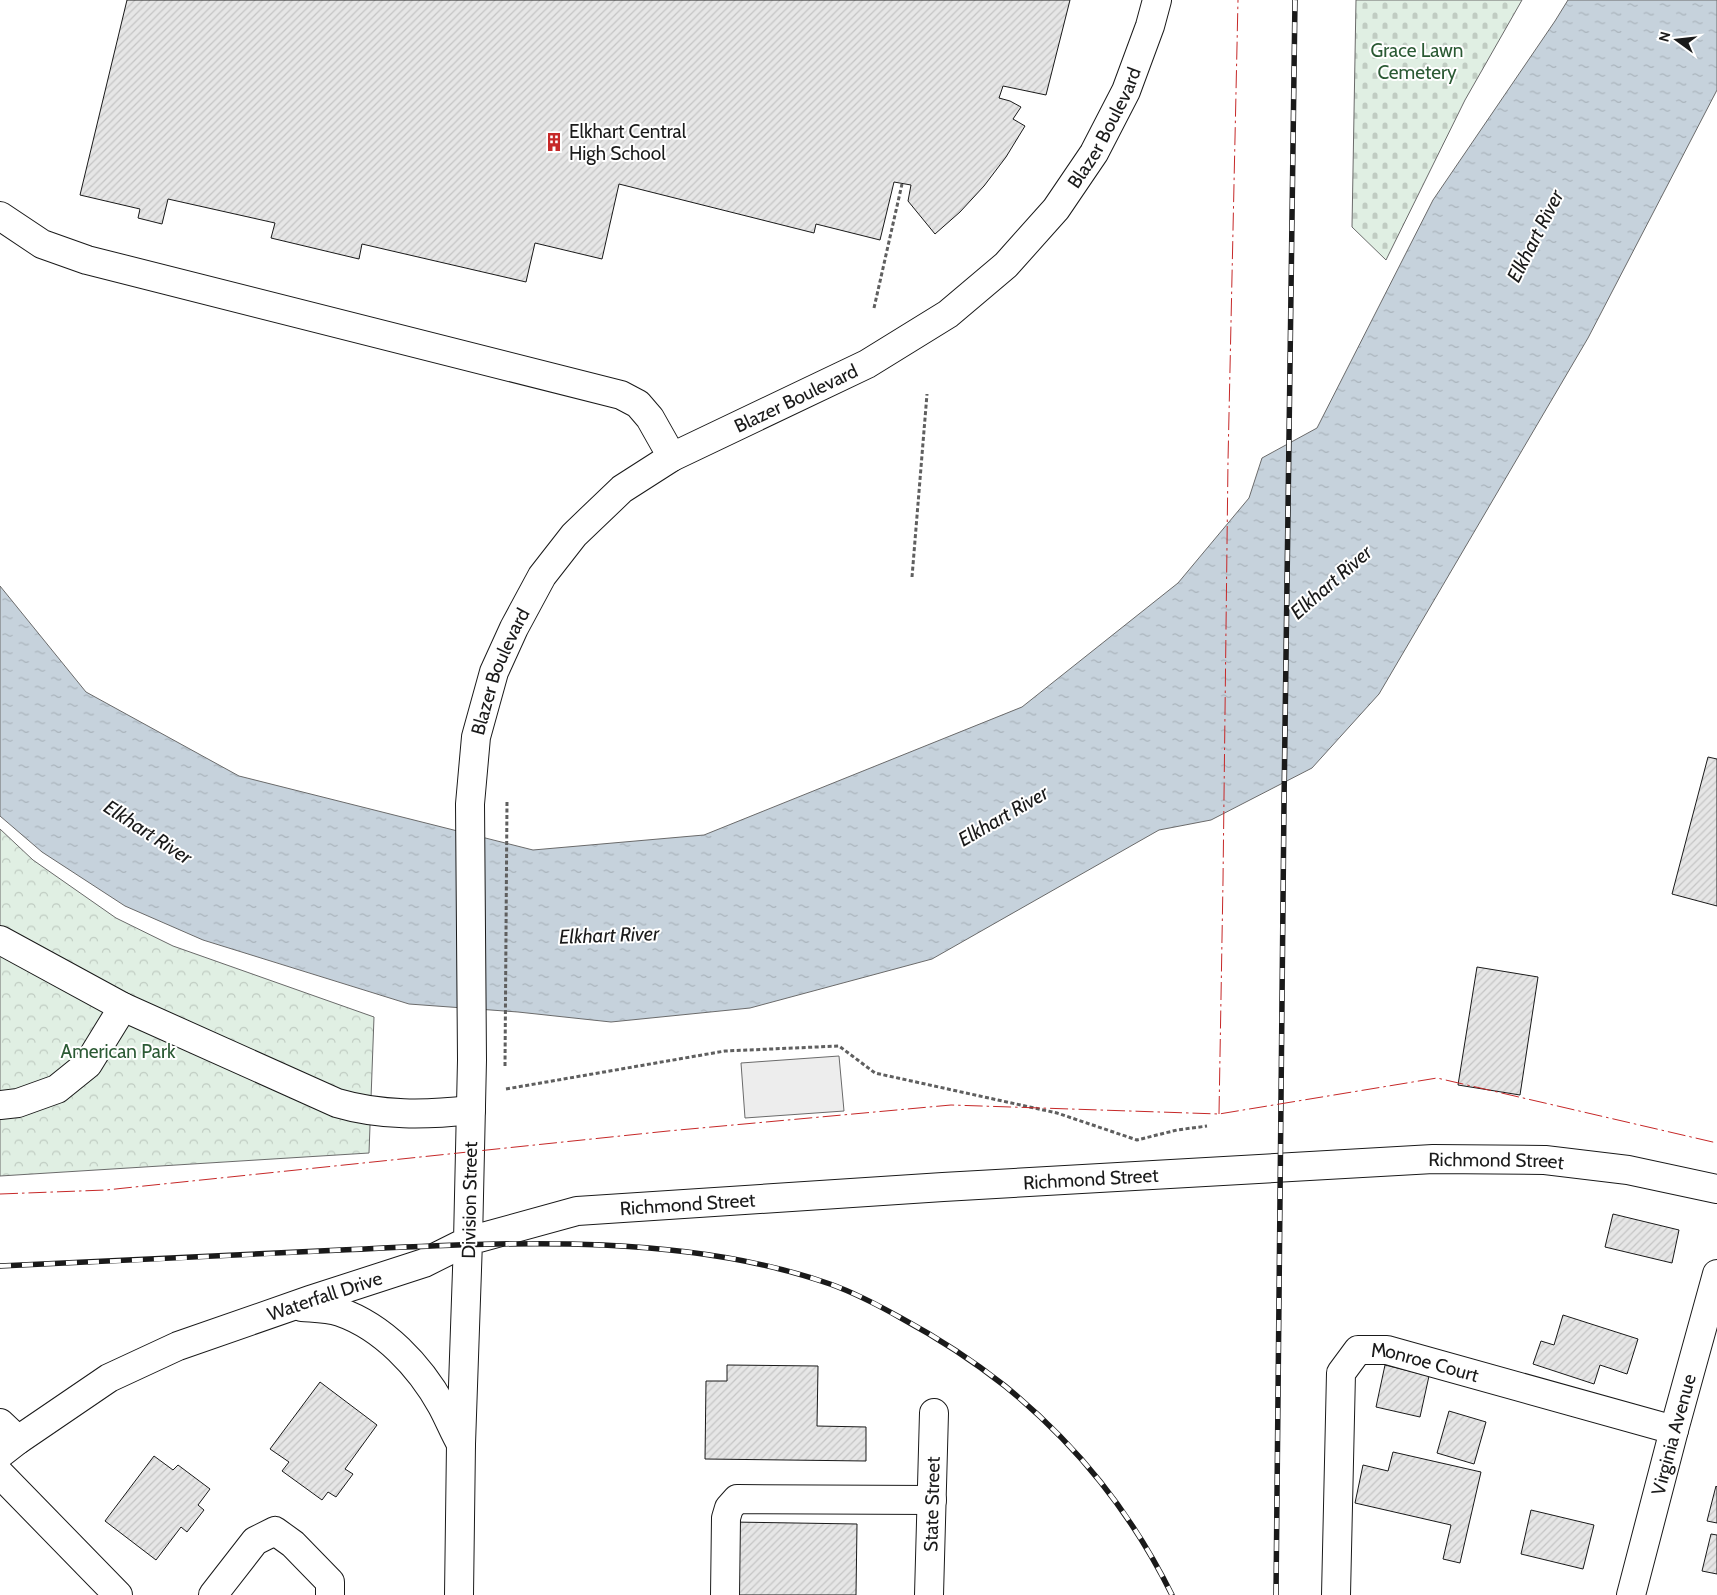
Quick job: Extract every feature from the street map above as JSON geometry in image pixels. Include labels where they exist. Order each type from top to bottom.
[{"type":"street","name":"Blazer Boulevard","points":[[470,804],[476,737],[494,672],[514,628],[542,576],[574,535],[622,489],[672,456],[867,364],[948,314],[1006,265],[1056,209],[1094,153],[1126,91],[1150,26],[1157,0]]},
{"type":"street","points":[[0,216],[42,244],[87,260],[621,395],[638,404],[650,418],[672,456]]},
{"type":"street","name":"Division Street","points":[[459,1595],[460,1444],[468,1241],[472,1060],[470,804]]},
{"type":"street","points":[[0,940],[123,1007],[337,1103],[355,1108],[384,1112],[432,1114],[471,1110]]},
{"type":"street","points":[[0,1105],[18,1103],[57,1089],[88,1064],[123,1007]]},
{"type":"street","name":"Richmond Street","points":[[468,1241],[578,1211],[962,1186],[1433,1159],[1545,1160],[1628,1170],[1717,1189]]},
{"type":"street","name":"Waterfall Drive","points":[[6,1439],[109,1378],[178,1346],[293,1306],[424,1264],[468,1241]]},
{"type":"street","name":"Virginia Avenue","points":[[1631,1595],[1717,1274]]},
{"type":"street","points":[[293,1306],[338,1311],[370,1325],[418,1370],[442,1405],[460,1444]]},
{"type":"street","name":"Monroe Court","points":[[1336,1595],[1341,1373],[1358,1350],[1387,1350],[1674,1430]]},
{"type":"street","name":"State Street","points":[[929,1595],[934,1413]]},
{"type":"street","points":[[0,1474],[118,1595]]},
{"type":"street","points":[[725,1595],[726,1518],[729,1508],[737,1499],[932,1500]]},
{"type":"street","points":[[213,1595],[255,1541],[275,1532],[294,1544],[330,1582],[330,1595]]},
{"type":"path","points":[[874,308],[902,184]]},
{"type":"path","points":[[912,577],[927,394]]},
{"type":"path","points":[[505,1066],[507,800]]},
{"type":"path","points":[[506,1089],[725,1051],[839,1046],[875,1073],[1057,1114],[1137,1140],[1177,1130],[1207,1126]]},
{"type":"green space","name":"Grace Lawn Cemetery","points":[[1356,0],[1522,0],[1465,100],[1386,260],[1352,227]]},
{"type":"green space","name":"American Park","points":[[0,829],[33,860],[116,918],[173,946],[374,1017],[369,1153],[0,1176]]},
{"type":"shaded area","points":[[839,1056],[844,1111],[745,1118],[741,1063]]},
{"type":"water","name":"Elkhart River","points":[[1568,0],[1717,0],[1717,90],[1588,338],[1379,694],[1312,768],[1211,820],[1159,830],[932,959],[750,1008],[611,1022],[518,1012],[409,1004],[203,940],[125,906],[42,852],[0,816],[0,586],[86,692],[239,776],[533,850],[704,835],[1022,707],[1178,583],[1249,498],[1262,458],[1317,428],[1433,200]]},
{"type":"building","name":"Elkhart Central High School","points":[[127,0],[1070,0],[1046,95],[1003,86],[999,98],[1021,107],[1013,119],[1025,126],[1006,157],[984,186],[960,212],[935,234],[908,201],[911,185],[894,182],[880,240],[816,224],[814,233],[619,184],[602,259],[535,243],[526,282],[362,244],[359,259],[271,238],[275,223],[168,199],[162,224],[138,218],[140,209],[80,195]]},
{"type":"building","points":[[1708,757],[1717,759],[1717,906],[1672,894]]},
{"type":"building","points":[[1477,967],[1538,977],[1520,1095],[1458,1085]]},
{"type":"building","points":[[1613,1214],[1679,1230],[1672,1263],[1605,1247]]},
{"type":"building","points":[[1563,1315],[1638,1339],[1627,1374],[1600,1365],[1594,1384],[1533,1364],[1541,1341],[1554,1345]]},
{"type":"building","points":[[727,1365],[818,1366],[817,1426],[866,1427],[866,1461],[705,1459],[706,1381],[727,1381]]},
{"type":"building","points":[[1385,1365],[1429,1376],[1420,1417],[1376,1407]]},
{"type":"building","points":[[320,1382],[377,1425],[345,1469],[353,1474],[336,1497],[328,1492],[322,1500],[282,1471],[289,1462],[270,1449]]},
{"type":"building","points":[[1449,1411],[1486,1422],[1474,1464],[1437,1453]]},
{"type":"building","points":[[1393,1452],[1481,1472],[1460,1563],[1443,1559],[1451,1525],[1355,1503],[1363,1465],[1388,1471]]},
{"type":"building","points":[[154,1456],[173,1470],[178,1465],[210,1489],[198,1505],[204,1510],[187,1532],[181,1527],[156,1560],[105,1521]]},
{"type":"building","points":[[1717,1487],[1717,1523],[1707,1521]]},
{"type":"building","points":[[1531,1510],[1594,1525],[1583,1569],[1521,1554]]},
{"type":"building","points":[[732,1522],[857,1524],[856,1595],[731,1595]]},
{"type":"building","points":[[1711,1534],[1717,1535],[1717,1574],[1702,1571]]},
{"type":"railway","points":[[1276,1595],[1295,0]]},
{"type":"railway","points":[[0,1266],[401,1247],[588,1244],[651,1248],[712,1255],[772,1267],[830,1284],[875,1304],[941,1341],[1005,1386],[1056,1432],[1100,1482],[1139,1536],[1172,1595]]},
{"type":"power","points":[[1219,1114],[1228,461],[1238,0]]},
{"type":"power","points":[[0,1194],[106,1190],[668,1131],[951,1105],[1219,1114],[1437,1078],[1717,1143]]},
{"type":"place","name":"Elkhart Central High School","points":[[554,142]]}]
